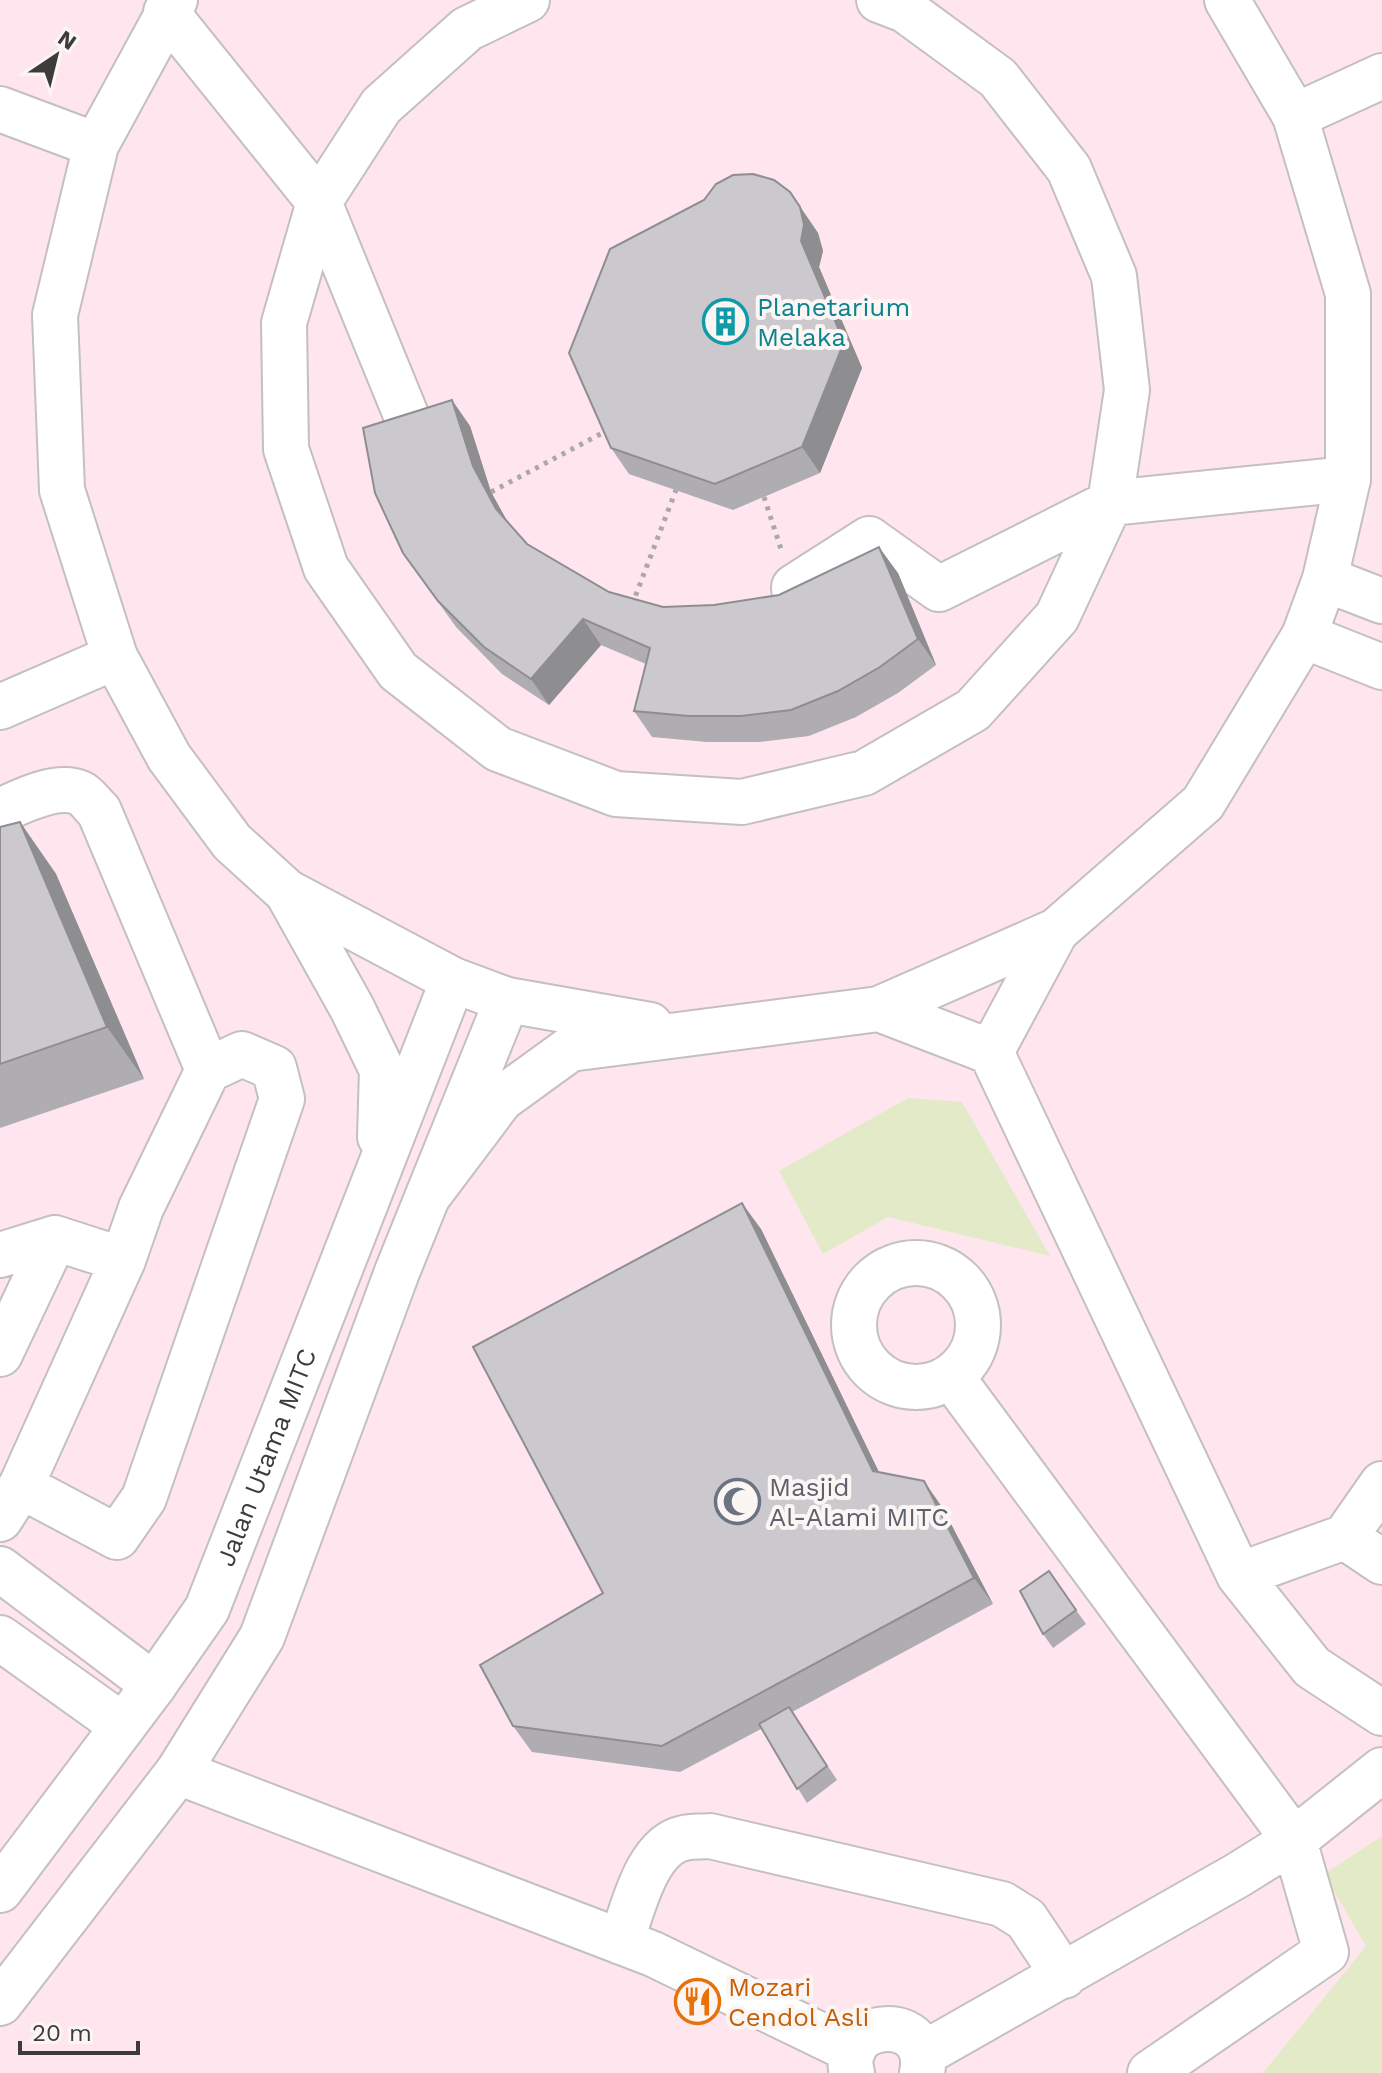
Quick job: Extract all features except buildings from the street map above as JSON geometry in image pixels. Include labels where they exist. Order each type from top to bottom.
[{"type":"main road","points":[[527,0],[467,29],[381,106],[319,202],[284,323],[286,449],[326,568],[398,671],[498,749],[616,794],[742,802],[864,773],[973,710],[1057,617],[1110,503],[1127,390],[1116,290],[1114,276],[1069,169],[998,78],[905,10],[879,0]]},
{"type":"main road","points":[[428,1196],[501,1099],[570,1049],[879,1009],[1056,931],[1203,803],[1304,636],[1325,579],[1348,479],[1348,294],[1295,116],[1227,0]]},
{"type":"main road","points":[[417,442],[319,202],[170,6],[96,145],[55,315],[62,490],[115,657],[169,757],[232,842],[287,892],[453,980],[507,1000],[692,1032]]},
{"type":"main road","points":[[1295,116],[1382,76]]},
{"type":"main road","points":[[0,109],[96,145]]},
{"type":"main road","points":[[795,604],[869,539],[925,598],[1110,503],[1348,479]]},
{"type":"main road","points":[[1325,579],[1382,601]]},
{"type":"main road","points":[[1304,636],[1382,667]]},
{"type":"main road","points":[[0,707],[115,657]]},
{"type":"main road","points":[[0,811],[62,790],[81,794],[99,811],[208,1070]]},
{"type":"main road","points":[[287,892],[352,1008],[382,1070],[380,1167]]},
{"type":"main road","points":[[991,1052],[1056,931]]},
{"type":"main road","name":"Jalan Utama MITC","points":[[0,1890],[154,1685],[207,1609],[453,980]]},
{"type":"main road","points":[[0,2003],[178,1772],[262,1637],[397,1272],[507,1000]]},
{"type":"main road","points":[[879,1009],[991,1052],[1239,1575],[1312,1667],[1382,1713]]},
{"type":"main road","points":[[242,1054],[274,1068],[282,1099],[144,1498],[117,1537],[11,1502],[123,1260],[141,1208],[208,1070],[242,1054]]},
{"type":"main road","points":[[0,1255],[55,1238],[123,1260]]},
{"type":"main road","points":[[0,1354],[55,1238]]},
{"type":"main road","points":[[951,1376],[1294,1840],[1326,1952],[1150,2073]]},
{"type":"main road","points":[[1239,1575],[1345,1537],[1382,1484]]},
{"type":"main road","points":[[1345,1537],[1382,1562]]},
{"type":"main road","points":[[0,1569],[154,1685]]},
{"type":"main road","points":[[0,1638],[123,1726]]},
{"type":"main road","points":[[178,1772],[653,1954],[852,2062],[861,2038],[874,2030],[889,2027],[904,2031],[916,2041],[922,2064],[1294,1840],[1382,1770]]},
{"type":"main road","points":[[621,1942],[649,1867],[661,1850],[682,1838],[710,1836],[1002,1904],[1026,1919],[1064,1976]]},
{"type":"path","points":[[491,492],[609,429]]},
{"type":"path","points":[[627,618],[676,490]]},
{"type":"path","points":[[764,497],[795,604]]},
{"type":"shaded area","points":[[0,0],[1382,0],[1382,2073],[0,2073]]},
{"type":"green space","points":[[908,1098],[962,1102],[1050,1256],[888,1217],[823,1254],[779,1171]]},
{"type":"green space","points":[[1382,1836],[1382,2073],[1263,2073],[1366,1946],[1324,1874]]},
{"type":"place","name":"Planetarium Melaka","points":[[726,322]]},
{"type":"place","name":"Masjid Al-Alami MITC","points":[[738,1502]]},
{"type":"place","name":"Mozari Cendol Asli","points":[[697,2002]]}]
